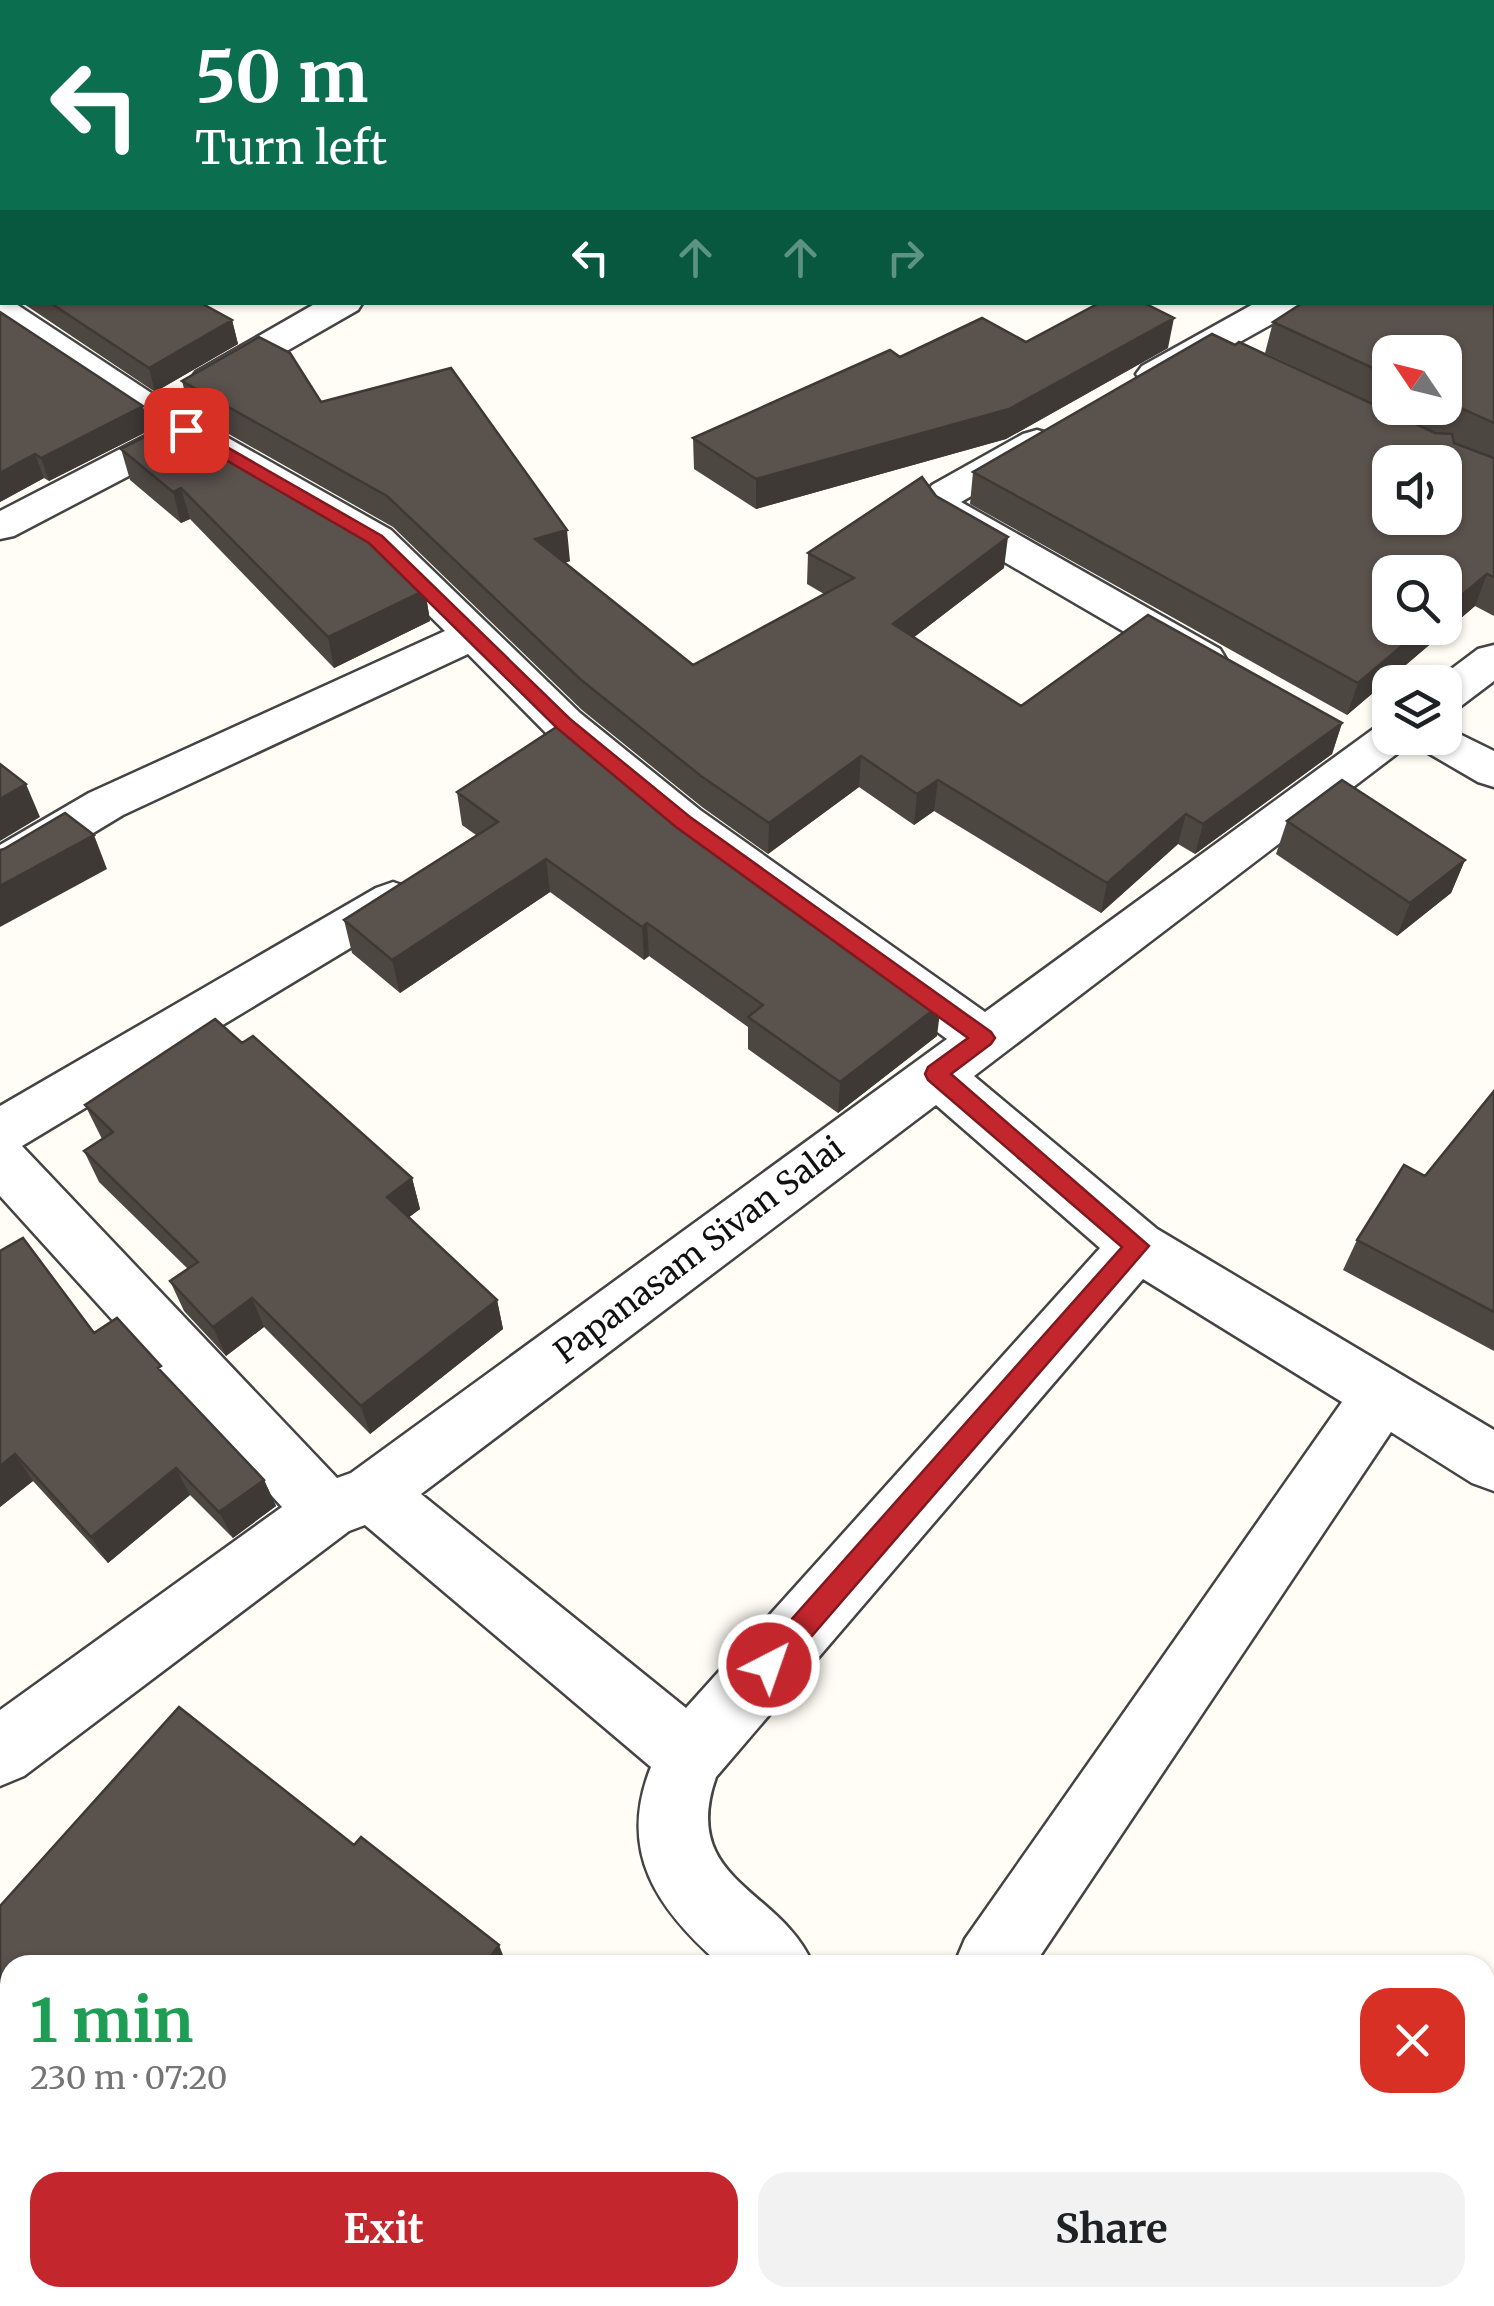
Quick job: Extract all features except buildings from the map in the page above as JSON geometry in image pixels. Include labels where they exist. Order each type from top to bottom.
[{"type":"street","points":[[0,526],[170,421],[340,305]]},
{"type":"street","points":[[1123,392],[1278,305]]},
{"type":"street","points":[[0,310],[170,421],[376,540],[564,724],[683,822],[984,1038]]},
{"type":"street","points":[[1207,344],[1243,361]]},
{"type":"street","points":[[1072,421],[946,494],[940,502],[943,509],[1237,678]]},
{"type":"street","points":[[0,867],[106,804],[473,635]]},
{"type":"street","points":[[1462,684],[1494,660]]},
{"type":"street","name":"Papanasam Sivan Salai","points":[[0,1752],[936,1074],[1368,742]]},
{"type":"street","points":[[1462,754],[1494,771]]},
{"type":"street","points":[[393,900],[0,1138],[350,1502],[690,1755]]},
{"type":"street","points":[[936,1074],[1137,1246],[1494,1463]]},
{"type":"street","points":[[765,1955],[696,1893],[680,1855],[671,1823],[690,1755],[1137,1246]]},
{"type":"street","points":[[999,1955],[1382,1395]]},
{"type":"route","points":[[186,430],[376,540],[564,724],[683,822],[984,1038],[936,1074],[1137,1246],[769,1665]]}]
